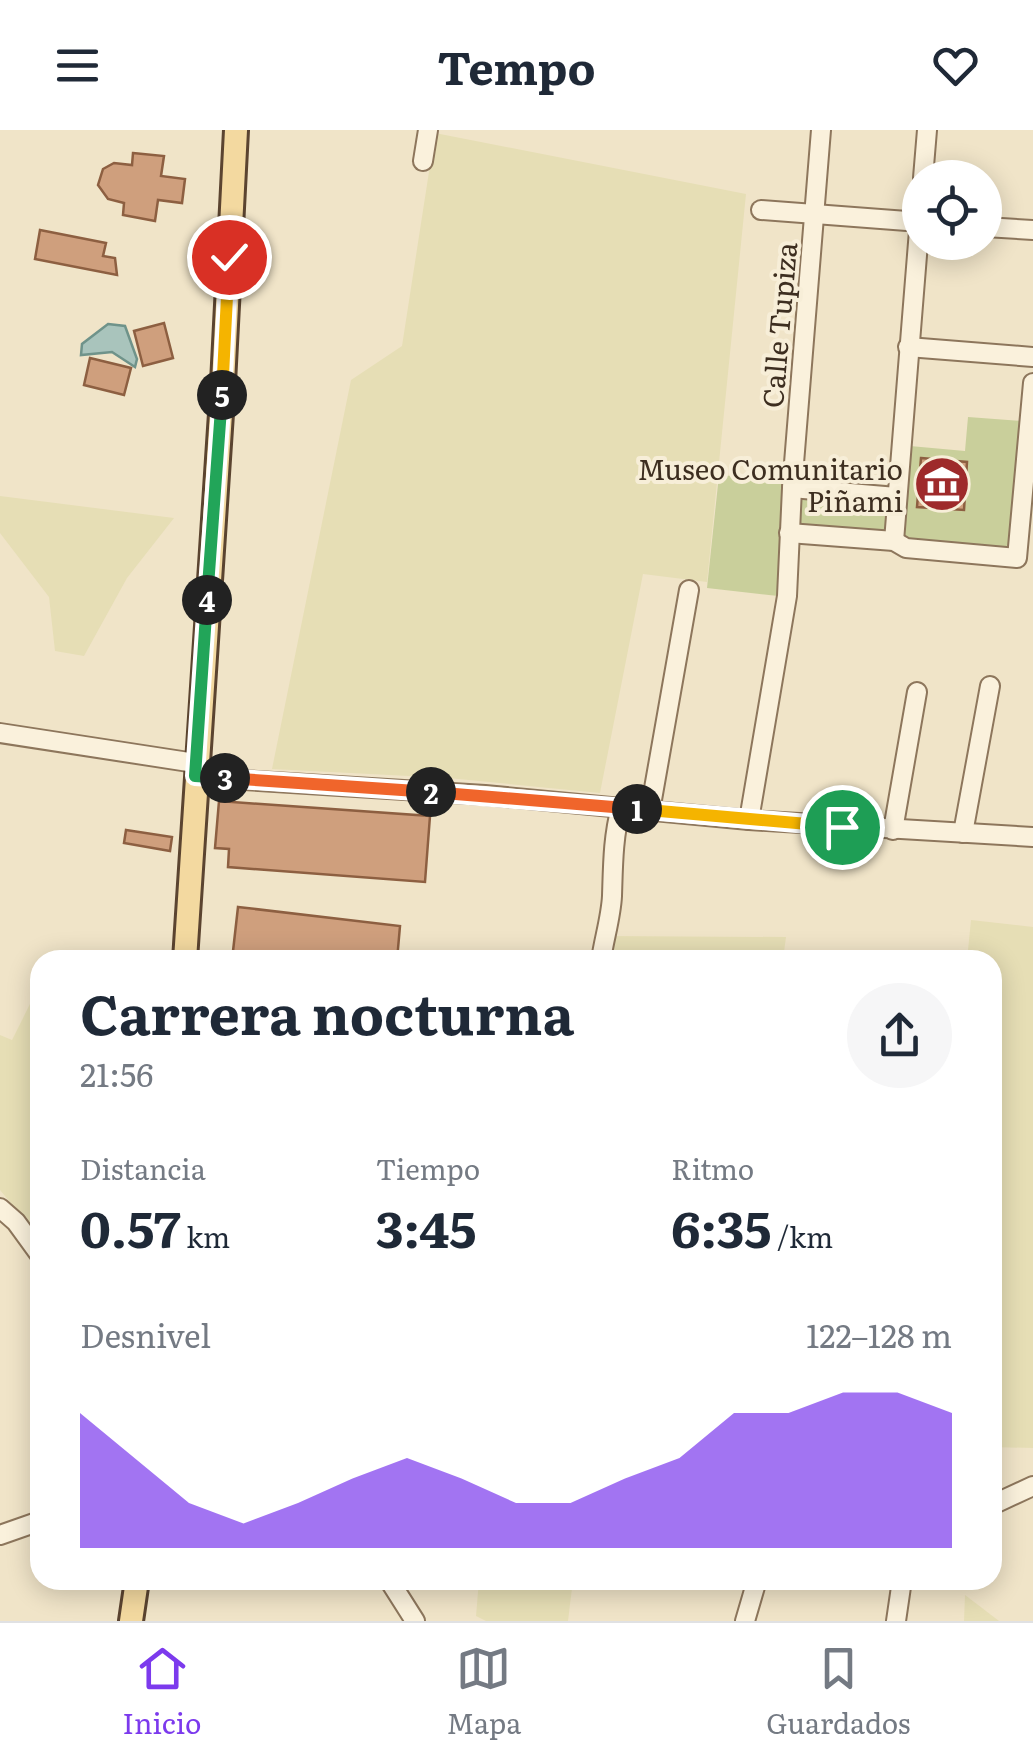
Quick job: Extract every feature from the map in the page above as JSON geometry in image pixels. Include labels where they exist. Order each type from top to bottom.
[{"type":"main road","points":[[185,950],[236,130]]},
{"type":"main road","points":[[131,1621],[136,1590]]},
{"type":"street","points":[[423,162],[428,130]]},
{"type":"street","name":"Calle Tupiza","points":[[749,820],[787,596],[821,130]]},
{"type":"street","points":[[924,160],[927,130]]},
{"type":"street","points":[[761,210],[902,219]]},
{"type":"street","points":[[1002,228],[1033,230]]},
{"type":"street","points":[[894,541],[916,260]]},
{"type":"street","points":[[908,347],[1033,357]]},
{"type":"street","points":[[789,533],[894,541],[906,548],[1017,558],[1033,383]]},
{"type":"street","points":[[792,488],[896,497]]},
{"type":"street","points":[[650,810],[689,590]]},
{"type":"street","points":[[963,833],[990,686]]},
{"type":"street","points":[[893,830],[918,692]]},
{"type":"street","points":[[0,732],[195,770],[749,820],[1033,837]]},
{"type":"street","points":[[603,950],[612,896],[614,832],[621,807]]},
{"type":"street","points":[[0,1208],[30,1241]]},
{"type":"street","points":[[1002,1501],[1033,1486]]},
{"type":"street","points":[[0,1535],[30,1524]]},
{"type":"street","points":[[395,1590],[414,1621]]},
{"type":"street","points":[[745,1621],[754,1590]]},
{"type":"street","points":[[896,1621],[901,1590]]},
{"type":"shaded area","points":[[435,133],[746,194],[707,582],[643,574],[600,793],[448,778],[272,769],[351,380],[402,346]]},
{"type":"shaded area","points":[[0,496],[174,518],[127,578],[84,656],[55,651],[49,597],[0,533]]},
{"type":"shaded area","points":[[971,920],[1033,927],[1033,1448],[1002,1447],[1002,950],[968,950]]},
{"type":"shaded area","points":[[610,936],[786,937],[784,950],[608,950]]},
{"type":"shaded area","points":[[30,1004],[30,1226],[0,1190],[0,1035],[12,1040]]},
{"type":"shaded area","points":[[478,1590],[572,1590],[568,1621],[486,1621],[476,1616]]},
{"type":"shaded area","points":[[965,1595],[999,1621],[964,1621]]},
{"type":"green space","points":[[968,417],[1022,421],[1010,544],[1005,547],[905,538],[910,446],[965,451]]},
{"type":"green space","points":[[719,475],[782,480],[778,596],[707,588]]},
{"type":"green space","points":[[803,495],[887,505],[885,533],[799,527]]},
{"type":"water","points":[[108,324],[125,326],[137,359],[135,367],[112,352],[81,355],[82,344]]},
{"type":"building","points":[[133,153],[164,156],[161,176],[185,179],[182,203],[158,200],[155,221],[123,215],[124,203],[108,199],[98,185],[103,169],[114,163],[132,165]]},
{"type":"building","points":[[40,230],[106,243],[103,256],[115,258],[117,275],[35,259]]},
{"type":"building","points":[[164,323],[173,358],[143,366],[134,331]]},
{"type":"building","points":[[90,358],[131,368],[124,395],[84,385]]},
{"type":"building","name":"Museo Comunitario Piñami","points":[[921,458],[967,462],[964,510],[917,507]]},
{"type":"building","points":[[219,801],[430,816],[425,882],[228,867],[229,849],[215,848]]},
{"type":"building","points":[[126,830],[172,837],[170,851],[124,843]]},
{"type":"building","points":[[238,907],[400,926],[398,950],[233,950]]},
{"type":"place","name":"Museo Comunitario Piñami","points":[[942,484]]},
{"type":"route","points":[[229,257],[195,776],[485,795],[842,827]]}]
